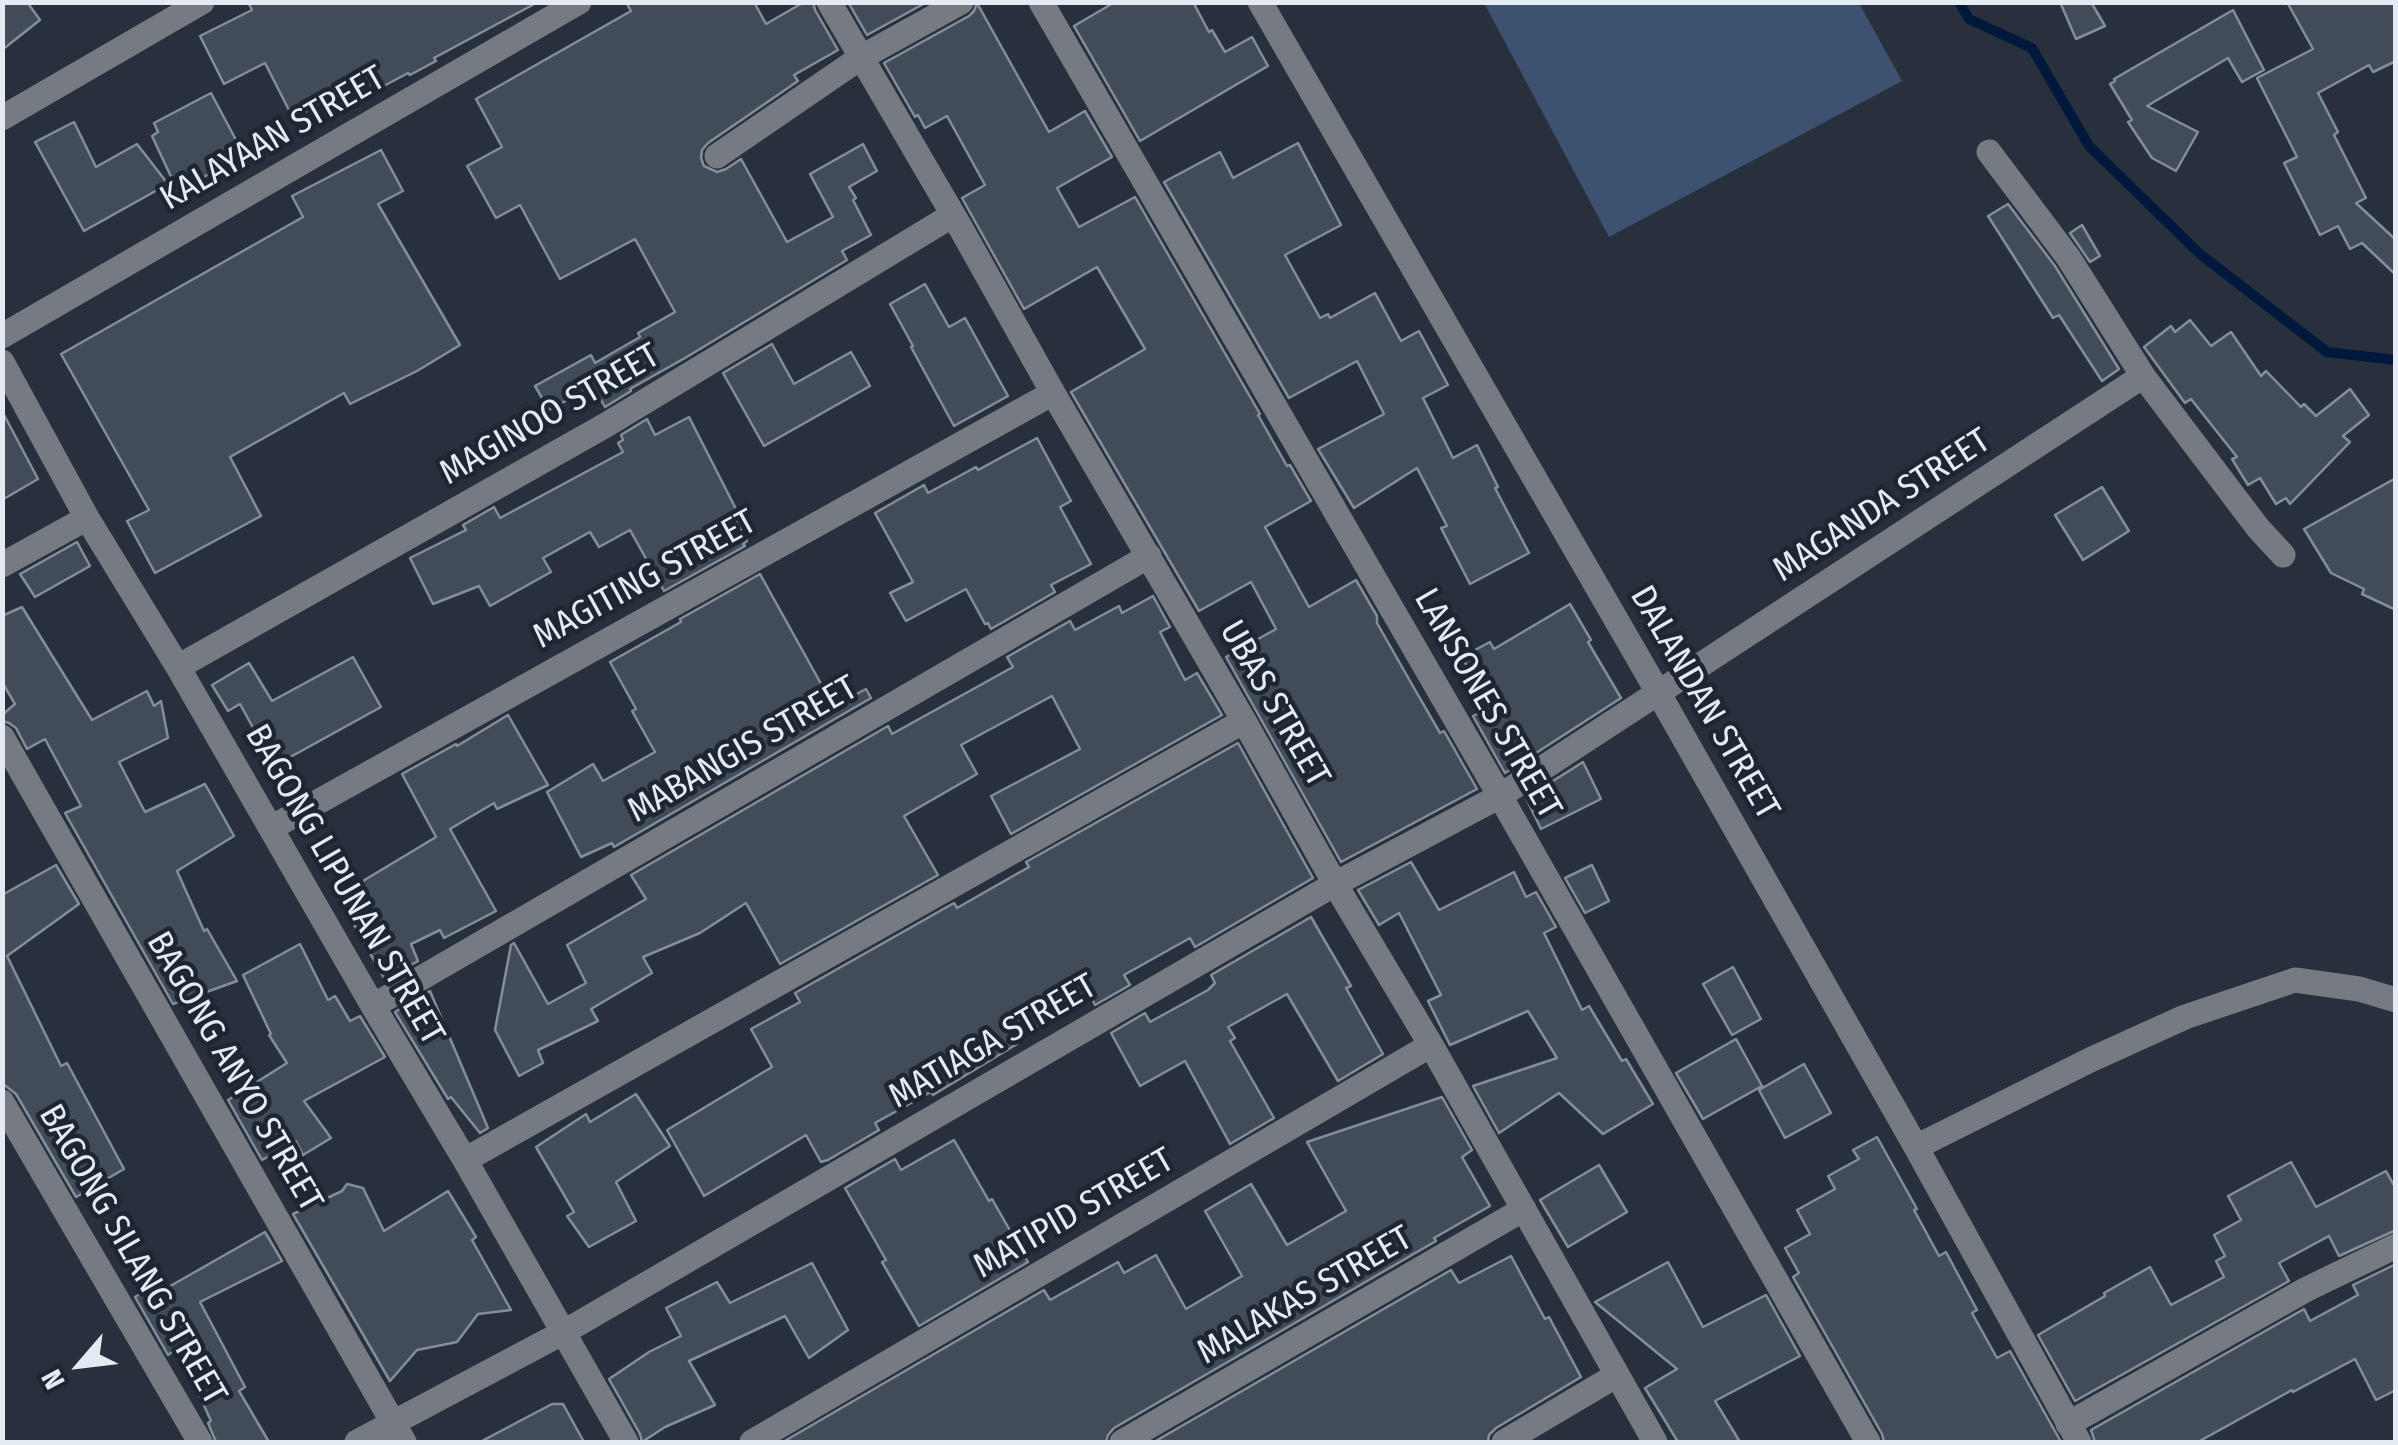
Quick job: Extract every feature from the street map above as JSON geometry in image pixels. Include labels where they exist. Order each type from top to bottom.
[{"type":"street","points":[[2,118],[202,2]]},
{"type":"street","name":"KALAYAAN STREET","points":[[2,336],[578,2]]},
{"type":"street","name":"UBAS STREET","points":[[828,2],[1431,1045],[1655,1442]]},
{"type":"street","points":[[717,156],[860,58],[962,2]]},
{"type":"street","name":"LANSONES STREET","points":[[1041,2],[1868,1442]]},
{"type":"street","name":"DALANDAN STREET","points":[[1260,2],[1916,1147],[2074,1433]]},
{"type":"street","points":[[1989,152],[2068,257],[2143,376],[2258,528],[2283,555]]},
{"type":"street","name":"MAGINOO STREET","points":[[178,668],[606,425],[954,215]]},
{"type":"street","name":"BAGONG LIPUNAN STREET","points":[[2,362],[87,518],[178,668],[626,1442]]},
{"type":"street","name":"MAGANDA STREET","points":[[1658,694],[2143,376]]},
{"type":"street","name":"MAGITING STREET","points":[[270,828],[1052,393]]},
{"type":"street","points":[[2,565],[87,518]]},
{"type":"street","name":"MABANGIS STREET","points":[[373,1006],[1149,556]]},
{"type":"street","name":"MATIAGA STREET","points":[[358,1442],[398,1433],[564,1332],[1335,884],[1500,796],[1658,694]]},
{"type":"street","points":[[465,1160],[1244,721]]},
{"type":"street","name":"BAGONG ANYO STREET","points":[[2,737],[398,1433]]},
{"type":"street","points":[[1916,1147],[2185,1017],[2294,980],[2360,988],[2396,1000]]},
{"type":"street","name":"MATIPID STREET","points":[[752,1442],[1431,1045]]},
{"type":"street","name":"BAGONG SILANG STREET","points":[[2,1102],[200,1442]]},
{"type":"street","name":"MALAKAS STREET","points":[[1122,1442],[1524,1209]]},
{"type":"street","points":[[2074,1433],[2308,1288],[2396,1246]]},
{"type":"street","points":[[1504,1442],[1617,1376]]},
{"type":"shaded area","points":[[1484,3],[1859,3],[1902,81],[1609,237]]},
{"type":"building","points":[[2,2],[27,2],[40,20],[2,50]]},
{"type":"building","points":[[248,2],[538,2],[434,58],[436,61],[356,101],[350,90],[293,118],[265,63],[224,84],[200,36],[252,10]]},
{"type":"building","points":[[626,2],[754,2],[766,24],[804,2],[813,2],[838,50],[794,75],[798,81],[708,143],[701,158],[704,166],[717,172],[741,159],[787,242],[833,217],[810,174],[863,144],[877,171],[849,187],[871,235],[842,251],[847,260],[605,407],[593,386],[549,410],[535,386],[591,355],[595,363],[675,312],[635,239],[560,279],[520,205],[496,218],[467,166],[502,147],[476,99],[631,11]]},
{"type":"building","points":[[848,2],[927,2],[867,35]]},
{"type":"building","points":[[1115,2],[1193,2],[1225,52],[1252,37],[1268,66],[1140,141],[1074,26]]},
{"type":"building","points":[[2060,2],[2091,2],[2105,26],[2076,39]]},
{"type":"building","points":[[2287,2],[2396,2],[2396,61],[2373,72],[2369,65],[2318,93],[2366,198],[2356,203],[2396,240],[2396,275],[2362,243],[2350,249],[2338,226],[2320,235],[2284,163],[2297,157],[2257,78],[2313,49]]},
{"type":"building","points":[[977,3],[1049,132],[1085,111],[1112,157],[1057,188],[1079,227],[1135,197],[1287,466],[1290,465],[1311,501],[1265,527],[1309,607],[1356,580],[1440,733],[1444,731],[1477,789],[1341,862],[1226,657],[1276,629],[1251,582],[1199,611],[1071,392],[1145,349],[1097,267],[1024,309],[962,198],[985,185],[947,116],[925,128],[884,63],[969,16]]},
{"type":"building","points":[[2233,10],[2264,70],[2242,82],[2228,58],[2147,106],[2198,132],[2176,171],[2152,158],[2128,122],[2132,120],[2110,84]]},
{"type":"building","points":[[211,93],[244,155],[187,186],[182,176],[173,181],[152,136],[158,132],[154,123]]},
{"type":"building","points":[[74,122],[96,167],[137,144],[168,184],[84,231],[35,142]]},
{"type":"building","points":[[1298,143],[1341,225],[1285,255],[1320,318],[1328,314],[1330,318],[1375,293],[1401,341],[1419,331],[1448,385],[1423,398],[1453,458],[1477,445],[1529,553],[1470,584],[1441,528],[1447,526],[1417,468],[1354,508],[1318,449],[1384,414],[1357,361],[1289,398],[1164,182],[1220,152],[1233,178]]},
{"type":"building","points":[[381,150],[403,191],[378,204],[460,345],[350,404],[344,393],[230,457],[261,516],[155,573],[127,521],[149,510],[61,354],[303,217],[292,196]]},
{"type":"building","points":[[2008,204],[2055,266],[2119,369],[2102,381],[2059,315],[2053,318],[1988,216]]},
{"type":"building","points":[[2082,225],[2100,256],[2090,262],[2070,233]]},
{"type":"building","points":[[925,284],[949,327],[965,318],[1008,396],[954,426],[890,304]]},
{"type":"building","points":[[2190,320],[2211,346],[2231,332],[2261,376],[2266,371],[2301,407],[2304,404],[2316,416],[2350,389],[2369,415],[2343,436],[2350,442],[2290,504],[2286,498],[2276,504],[2260,478],[2248,485],[2232,459],[2237,457],[2191,399],[2185,403],[2144,347],[2171,326],[2175,332]]},
{"type":"building","points":[[772,344],[794,384],[851,352],[870,386],[764,446],[723,373]]},
{"type":"building","points":[[2,411],[38,479],[2,500]]},
{"type":"building","points":[[689,417],[737,511],[732,513],[747,541],[745,546],[664,591],[630,530],[599,547],[590,532],[543,558],[551,572],[490,606],[479,586],[433,604],[410,558],[466,530],[463,525],[494,507],[500,518],[623,452],[618,443],[623,440],[621,435],[647,419],[655,435]]},
{"type":"building","points":[[1037,438],[1071,501],[1060,507],[1091,564],[1051,585],[1055,592],[991,629],[966,589],[906,621],[890,593],[913,582],[875,513],[924,485],[928,493]]},
{"type":"building","points":[[2396,478],[2396,610],[2331,573],[2304,529]]},
{"type":"building","points":[[2102,487],[2129,531],[2083,560],[2055,515]]},
{"type":"building","points":[[77,542],[90,566],[35,597],[20,574]]},
{"type":"building","points":[[760,574],[825,691],[830,689],[838,704],[866,689],[871,698],[614,847],[612,843],[581,857],[547,792],[593,764],[603,781],[655,752],[610,662]]},
{"type":"building","points":[[1153,596],[1170,627],[1160,632],[1185,680],[1197,673],[1222,715],[1011,834],[991,796],[1080,749],[1052,696],[961,745],[977,774],[904,816],[938,875],[780,964],[746,903],[700,933],[643,957],[652,973],[591,1009],[598,1021],[538,1050],[543,1063],[519,1076],[495,1030],[511,945],[514,943],[548,1004],[586,983],[567,945],[646,899],[631,875],[888,726],[892,734],[1013,667],[1007,657],[1070,621],[1075,630],[1119,606],[1122,613]]},
{"type":"building","points":[[1570,604],[1621,698],[1505,773],[1473,716],[1489,708],[1462,657],[1490,642],[1494,649]]},
{"type":"building","points":[[22,607],[92,720],[147,691],[154,706],[161,701],[168,738],[119,762],[145,812],[205,784],[234,836],[177,871],[204,931],[207,929],[237,981],[173,1004],[65,813],[81,806],[45,739],[27,749],[16,728],[2,721],[2,715],[15,704],[2,682],[2,616]]},
{"type":"building","points":[[353,657],[381,707],[274,766],[240,704],[228,711],[212,685],[249,663],[272,701]]},
{"type":"building","points":[[508,715],[548,785],[497,809],[494,803],[450,829],[496,911],[444,938],[440,930],[411,944],[418,961],[385,980],[338,896],[436,837],[402,774]]},
{"type":"building","points":[[1238,743],[1313,878],[1195,947],[1190,938],[1124,975],[1130,985],[1095,1005],[1091,997],[1014,1039],[1017,1044],[933,1095],[931,1092],[875,1123],[879,1130],[828,1160],[821,1162],[806,1135],[704,1196],[667,1130],[772,1067],[751,1029],[800,1002],[795,993],[954,903],[957,908],[1029,867],[1026,862]]},
{"type":"building","points":[[1583,762],[1601,799],[1541,829],[1526,798]]},
{"type":"building","points":[[1411,862],[1439,910],[1514,872],[1526,897],[1536,892],[1556,927],[1544,933],[1582,1010],[1589,1006],[1653,1104],[1603,1134],[1559,1093],[1499,1133],[1473,1086],[1557,1058],[1528,1011],[1450,1045],[1428,1001],[1441,995],[1399,913],[1379,925],[1358,890]]},
{"type":"building","points":[[56,865],[79,904],[7,956],[61,1066],[67,1063],[124,1169],[76,1197],[16,1094],[2,1083],[2,895]]},
{"type":"building","points":[[1592,865],[1609,901],[1585,913],[1565,878]]},
{"type":"building","points":[[1311,917],[1351,986],[1346,988],[1383,1054],[1338,1081],[1287,994],[1228,1027],[1235,1038],[1230,1041],[1274,1118],[1230,1144],[1185,1061],[1140,1086],[1111,1033],[1145,1013],[1150,1022],[1208,990],[1215,983],[1211,975]]},
{"type":"building","points":[[300,944],[328,1000],[335,996],[350,1021],[360,1016],[385,1057],[304,1101],[331,1138],[303,1155],[296,1141],[262,1160],[228,1100],[287,1063],[269,1035],[243,975]]},
{"type":"building","points":[[1733,967],[1761,1019],[1732,1035],[1703,984]]},
{"type":"building","points":[[430,991],[488,1128],[480,1133],[451,1097],[448,1099],[395,1012]]},
{"type":"building","points":[[1736,1039],[1762,1086],[1703,1119],[1676,1073]]},
{"type":"building","points":[[1804,1064],[1831,1113],[1785,1138],[1759,1090]]},
{"type":"building","points":[[636,1094],[670,1146],[616,1182],[636,1221],[589,1247],[567,1216],[574,1212],[536,1147],[586,1114],[590,1122]]},
{"type":"building","points":[[1442,1097],[1472,1150],[1462,1157],[1490,1206],[1114,1428],[1106,1442],[783,1442],[1044,1290],[1050,1300],[1118,1262],[1124,1273],[1156,1255],[1186,1309],[1242,1276],[1205,1211],[1251,1184],[1287,1245],[1346,1211],[1307,1142]]},
{"type":"building","points":[[1877,1137],[1939,1256],[1946,1252],[1977,1310],[1972,1313],[1997,1358],[2010,1351],[2061,1442],[1884,1442],[1793,1277],[1799,1273],[1785,1248],[1810,1234],[1797,1210],[1835,1189],[1828,1176],[1859,1159],[1853,1150]]},
{"type":"building","points":[[954,1140],[1028,1262],[919,1326],[845,1188],[895,1159],[901,1170]]},
{"type":"building","points":[[2291,1162],[2316,1207],[2386,1171],[2396,1189],[2396,1230],[2339,1256],[2329,1236],[2279,1263],[2289,1281],[2075,1401],[2038,1335],[2150,1267],[2171,1305],[2224,1277],[2216,1261],[2225,1256],[2214,1235],[2241,1220],[2228,1196]]},
{"type":"building","points":[[1599,1165],[1627,1212],[1568,1247],[1540,1200]]},
{"type":"building","points":[[347,1184],[363,1188],[384,1231],[448,1191],[476,1237],[472,1240],[511,1310],[478,1314],[457,1342],[417,1350],[390,1381],[293,1214],[342,1191]]},
{"type":"building","points":[[265,1232],[282,1261],[200,1302],[245,1387],[239,1391],[269,1442],[216,1442],[208,1423],[211,1421],[178,1348],[168,1355],[135,1297],[161,1281],[165,1289]]},
{"type":"building","points":[[1511,1256],[1581,1377],[1496,1428],[1488,1442],[1154,1442],[1451,1270],[1459,1283]]},
{"type":"building","points":[[1668,1262],[1703,1327],[1766,1295],[1800,1356],[1715,1401],[1740,1442],[1678,1442],[1645,1388],[1677,1369],[1595,1302]]},
{"type":"building","points":[[812,1263],[848,1330],[809,1358],[785,1316],[689,1361],[715,1405],[642,1442],[609,1379],[681,1336],[666,1308],[717,1282],[730,1303]]},
{"type":"building","points":[[2396,1264],[2396,1390],[2376,1400],[2355,1359],[2198,1442],[2095,1442],[2091,1430],[2304,1309],[2310,1321],[2358,1295],[2353,1285]]},
{"type":"building","points":[[552,1404],[563,1404],[584,1442],[480,1442]]},
{"type":"waterway","points":[[1959,2],[1969,19],[2032,48],[2089,146],[2200,254],[2327,352],[2396,360]]}]
